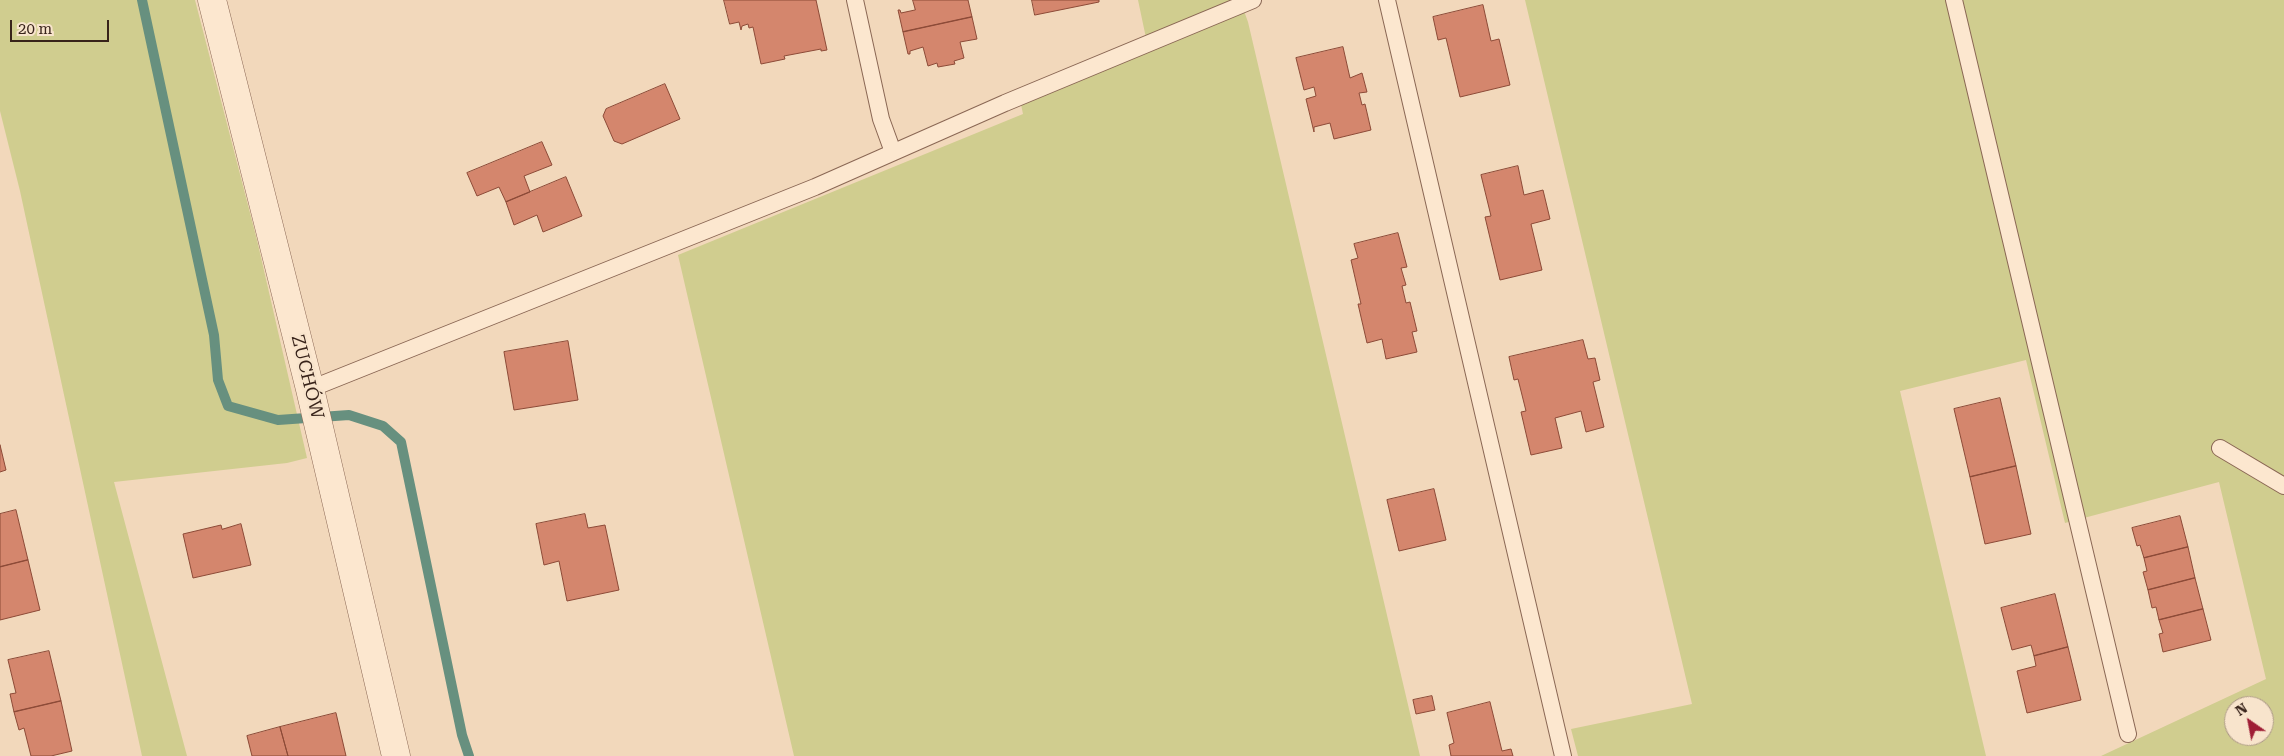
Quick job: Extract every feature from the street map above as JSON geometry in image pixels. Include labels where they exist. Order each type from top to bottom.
[{"type":"street","name":"ZUCHÓW","points":[[212,0],[310,389],[396,756]]},
{"type":"lane","points":[[855,0],[881,119],[893,152]]},
{"type":"lane","points":[[310,389],[796,194],[1023,96],[1253,0]]},
{"type":"lane","points":[[1387,0],[1563,756]]},
{"type":"lane","points":[[1954,0],[2128,734]]},
{"type":"lane","points":[[2220,448],[2284,486]]},
{"type":"shaded area","points":[[0,0],[195,0],[257,240],[307,458],[287,463],[114,482],[187,756],[142,756],[20,191],[0,111]]},
{"type":"shaded area","points":[[1138,0],[1240,0],[1248,22],[1420,756],[794,756],[678,255],[1023,114],[1018,90],[1146,38]]},
{"type":"shaded area","points":[[1525,0],[2284,0],[2284,756],[2101,756],[2224,699],[2224,746],[2274,746],[2274,696],[2230,696],[2266,679],[2219,482],[2065,523],[2026,360],[1900,391],[1986,756],[1578,756],[1571,729],[1692,704]]},
{"type":"building","points":[[724,0],[816,0],[827,50],[821,51],[821,49],[784,56],[785,59],[761,64],[753,27],[749,28],[748,24],[742,26],[741,30],[739,22],[730,24]]},
{"type":"building","points":[[913,0],[968,0],[972,17],[903,32],[898,10],[901,13],[915,10]]},
{"type":"building","points":[[1032,0],[1099,0],[1099,2],[1035,15]]},
{"type":"building","points":[[1483,5],[1491,41],[1499,39],[1510,85],[1460,97],[1446,38],[1438,40],[1433,17]]},
{"type":"building","points":[[972,17],[977,39],[960,42],[964,58],[954,61],[955,64],[938,67],[937,63],[928,66],[923,47],[910,51],[910,54],[908,54],[903,32]]},
{"type":"building","points":[[1343,47],[1350,78],[1362,73],[1367,92],[1359,93],[1362,105],[1365,104],[1371,130],[1334,139],[1330,123],[1314,127],[1314,132],[1306,99],[1316,96],[1314,87],[1304,90],[1296,58]]},
{"type":"building","points":[[665,84],[680,119],[622,144],[614,141],[603,116],[606,109]]},
{"type":"building","points":[[542,142],[552,165],[524,176],[530,192],[506,202],[499,187],[477,196],[467,173]]},
{"type":"building","points":[[1518,166],[1524,195],[1543,190],[1550,219],[1531,224],[1542,270],[1500,280],[1485,217],[1491,216],[1481,175]]},
{"type":"building","points":[[566,177],[582,216],[543,232],[537,215],[514,225],[506,202]]},
{"type":"building","points":[[1398,233],[1407,267],[1401,268],[1406,285],[1402,286],[1406,303],[1410,302],[1417,331],[1412,332],[1417,352],[1386,359],[1382,339],[1367,343],[1351,260],[1358,258],[1354,244]]},
{"type":"building","points":[[1583,340],[1588,359],[1595,358],[1600,380],[1593,382],[1604,427],[1586,432],[1581,411],[1555,418],[1562,448],[1531,455],[1521,412],[1526,411],[1518,379],[1514,380],[1509,357]]},
{"type":"building","points":[[568,341],[578,400],[514,410],[504,352]]},
{"type":"building","points":[[2000,398],[2016,466],[1970,477],[1954,409]]},
{"type":"building","points":[[0,445],[6,470],[0,472]]},
{"type":"building","points":[[2016,466],[2031,534],[1985,544],[1970,477]]},
{"type":"building","points":[[1434,489],[1446,540],[1399,551],[1387,500]]},
{"type":"building","points":[[16,510],[28,560],[0,567],[0,514]]},
{"type":"building","points":[[585,514],[588,528],[605,525],[619,590],[567,601],[559,561],[544,565],[536,524]]},
{"type":"building","points":[[2180,516],[2188,547],[2144,558],[2140,545],[2137,546],[2132,528]]},
{"type":"building","points":[[241,524],[251,565],[193,578],[183,534],[221,525],[222,529]]},
{"type":"building","points":[[2188,547],[2195,578],[2148,590],[2143,572],[2147,571],[2144,558]]},
{"type":"building","points":[[28,560],[40,610],[0,620],[0,567]]},
{"type":"building","points":[[2195,578],[2203,609],[2159,620],[2156,607],[2152,608],[2148,590]]},
{"type":"building","points":[[2055,594],[2068,647],[2034,656],[2031,645],[2012,650],[2001,608]]},
{"type":"building","points":[[2203,609],[2211,640],[2163,652],[2159,634],[2163,633],[2159,620]]},
{"type":"building","points":[[2068,647],[2081,700],[2027,713],[2017,671],[2036,666],[2034,656]]},
{"type":"building","points":[[49,651],[61,701],[14,712],[10,694],[16,693],[8,660]]},
{"type":"building","points":[[1432,696],[1435,710],[1416,714],[1413,700]]},
{"type":"building","points":[[61,701],[72,751],[51,756],[31,756],[24,728],[19,730],[14,712]]},
{"type":"building","points":[[1490,702],[1502,751],[1511,749],[1513,756],[1451,756],[1449,745],[1454,743],[1447,713]]},
{"type":"building","points":[[336,713],[346,756],[288,756],[280,727]]},
{"type":"building","points":[[280,727],[288,756],[252,756],[247,736]]},
{"type":"waterway","points":[[142,0],[214,335],[218,380],[228,406],[278,420],[349,415],[383,426],[401,442],[462,735],[469,756]]}]
